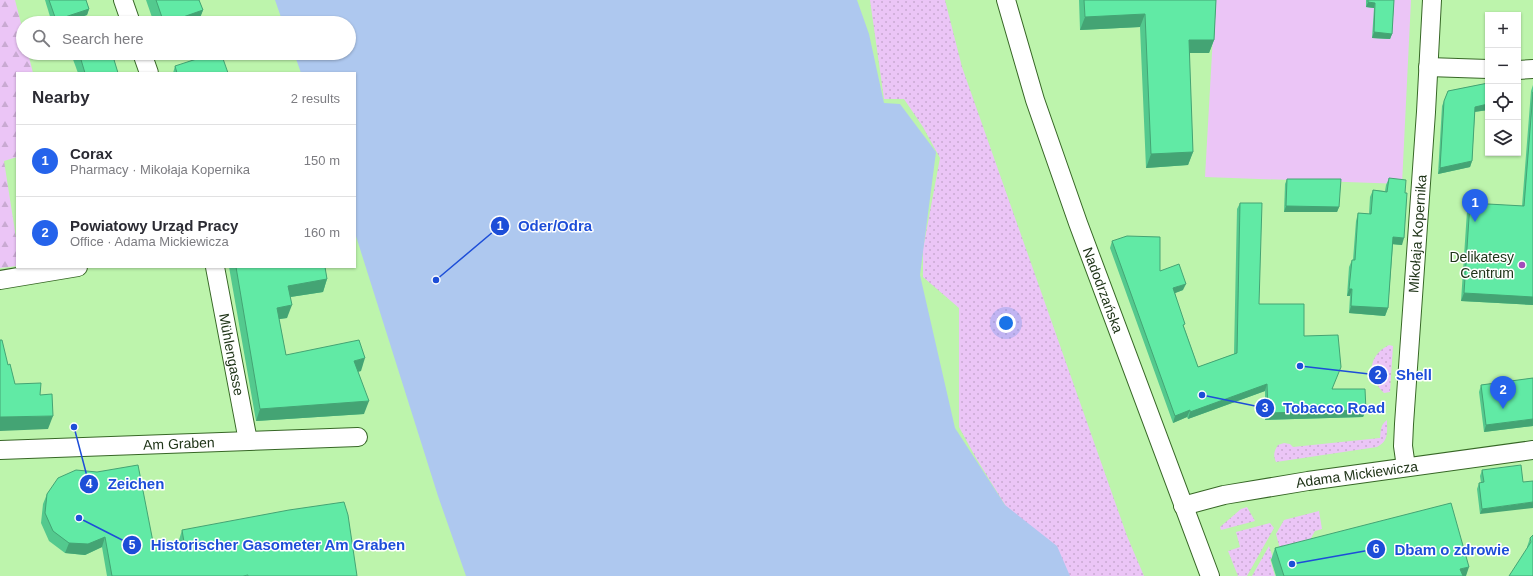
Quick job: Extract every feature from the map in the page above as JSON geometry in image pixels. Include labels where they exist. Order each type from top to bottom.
[{"type":"street","points":[[123,0],[129,16]]},
{"type":"street","name":"Nadodrzańska","points":[[1006,0],[1035,100],[1078,223],[1210,576]]},
{"type":"street","name":"Mikołaja Kopernika","points":[[1406,467],[1403,446],[1404,424],[1432,0]]},
{"type":"street","points":[[144,60],[149,72]]},
{"type":"street","points":[[1428,67],[1485,69]]},
{"type":"street","points":[[1521,70],[1533,69]]},
{"type":"street","points":[[0,280],[72,268]]},
{"type":"street","name":"Mühlengasse","points":[[215,268],[248,441]]},
{"type":"street","name":"Am Graben","points":[[0,450],[358,437]]},
{"type":"street","name":"Adama Mickiewicza","points":[[1183,506],[1247,491],[1533,450]]},
{"type":"green space","points":[[0,0],[15,0],[19,16],[16,16],[16,60],[30,60],[33,72],[16,72],[16,157],[4,161],[16,238],[16,266],[0,268]]},
{"type":"green space","points":[[870,0],[945,0],[962,67],[1127,536],[1144,576],[1049,576],[976,458],[959,427],[959,308],[923,277],[923,249],[940,158],[923,127],[904,99],[884,99]]},
{"type":"green space","points":[[1215,0],[1411,0],[1402,184],[1205,177]]},
{"type":"green space","points":[[1389,345],[1393,346],[1390,392],[1384,393],[1378,387],[1372,374],[1372,367],[1373,361],[1377,355]]},
{"type":"green space","points":[[1387,420],[1387,432],[1384,442],[1377,447],[1276,462],[1275,460],[1274,453],[1278,445],[1284,443],[1290,444],[1293,447],[1380,438],[1382,426]]},
{"type":"green space","points":[[1247,507],[1255,521],[1221,530],[1220,527],[1241,509]]},
{"type":"green space","points":[[1319,511],[1322,529],[1315,531],[1311,538],[1314,548],[1282,556],[1276,534],[1284,520]]},
{"type":"green space","points":[[1270,523],[1274,528],[1247,576],[1238,576],[1228,551],[1240,547],[1236,532]]},
{"type":"green space","points":[[1269,546],[1273,558],[1270,559],[1275,576],[1252,576]]},
{"type":"water","points":[[275,0],[857,0],[869,34],[884,103],[900,104],[936,152],[920,275],[955,428],[1005,505],[1057,546],[1070,576],[466,576],[438,496],[356,236],[356,72],[301,72],[296,60],[356,60],[356,16],[281,16]]},
{"type":"building","points":[[49,0],[86,0],[89,9],[68,16],[55,16]]},
{"type":"building","points":[[156,0],[199,0],[203,10],[186,16],[162,16]]},
{"type":"building","points":[[1084,0],[1216,0],[1214,40],[1189,40],[1193,152],[1151,154],[1145,14],[1085,17]]},
{"type":"building","points":[[1368,0],[1394,0],[1392,34],[1374,32],[1375,3],[1368,2]]},
{"type":"building","points":[[81,60],[114,60],[118,72],[85,72]]},
{"type":"building","points":[[193,60],[223,60],[228,72],[177,72],[175,66]]},
{"type":"building","points":[[1485,84],[1485,105],[1475,107],[1472,161],[1440,168],[1444,101],[1448,91]]},
{"type":"building","points":[[1533,92],[1533,297],[1464,293],[1470,203],[1524,206]]},
{"type":"building","points":[[1389,178],[1406,180],[1405,193],[1407,193],[1404,238],[1393,237],[1388,308],[1351,306],[1352,289],[1349,289],[1352,260],[1355,260],[1358,213],[1371,214],[1373,190],[1387,192]]},
{"type":"building","points":[[1287,179],[1341,179],[1339,207],[1286,206]]},
{"type":"building","points":[[1240,203],[1262,203],[1259,304],[1304,304],[1304,336],[1338,335],[1341,367],[1332,389],[1365,389],[1366,410],[1268,413],[1267,384],[1175,416],[1112,241],[1127,236],[1160,237],[1160,271],[1179,264],[1186,284],[1173,288],[1185,324],[1183,325],[1198,367],[1237,353]]},
{"type":"building","points":[[236,268],[325,268],[327,279],[288,286],[292,305],[277,308],[286,355],[359,340],[365,358],[354,361],[369,401],[260,409]]},
{"type":"building","points":[[0,340],[2,340],[8,365],[10,364],[15,384],[41,383],[40,395],[52,394],[53,416],[0,417]]},
{"type":"building","points":[[1533,378],[1533,419],[1486,425],[1481,385]]},
{"type":"building","points":[[138,465],[154,547],[184,542],[182,530],[289,510],[344,502],[348,515],[357,576],[112,576],[105,537],[88,544],[69,543],[53,531],[45,513],[47,494],[58,478],[76,470],[97,472]]},
{"type":"building","points":[[1521,465],[1523,482],[1533,481],[1533,502],[1482,509],[1479,483],[1484,482],[1482,470]]},
{"type":"building","points":[[1451,503],[1469,567],[1460,569],[1463,576],[1284,576],[1275,548]]},
{"type":"building","points":[[1533,535],[1533,576],[1509,576],[1531,542],[1530,538]]},
{"type":"place","name":"Corax","points":[[1475,222]]},
{"type":"place","name":"Delikatesy Centrum","points":[[1522,265]]},
{"type":"place","name":"Oder/Odra","points":[[436,280]]},
{"type":"place","name":"Shell","points":[[1300,366]]},
{"type":"place","name":"Tobacco Road","points":[[1202,395]]},
{"type":"place","name":"Powiatowy Urząd Pracy","points":[[1503,409]]},
{"type":"place","name":"Zeichen","points":[[74,427]]},
{"type":"place","name":"Historischer Gasometer Am Graben","points":[[79,518]]},
{"type":"place","name":"Dbam o zdrowie","points":[[1292,564]]}]
